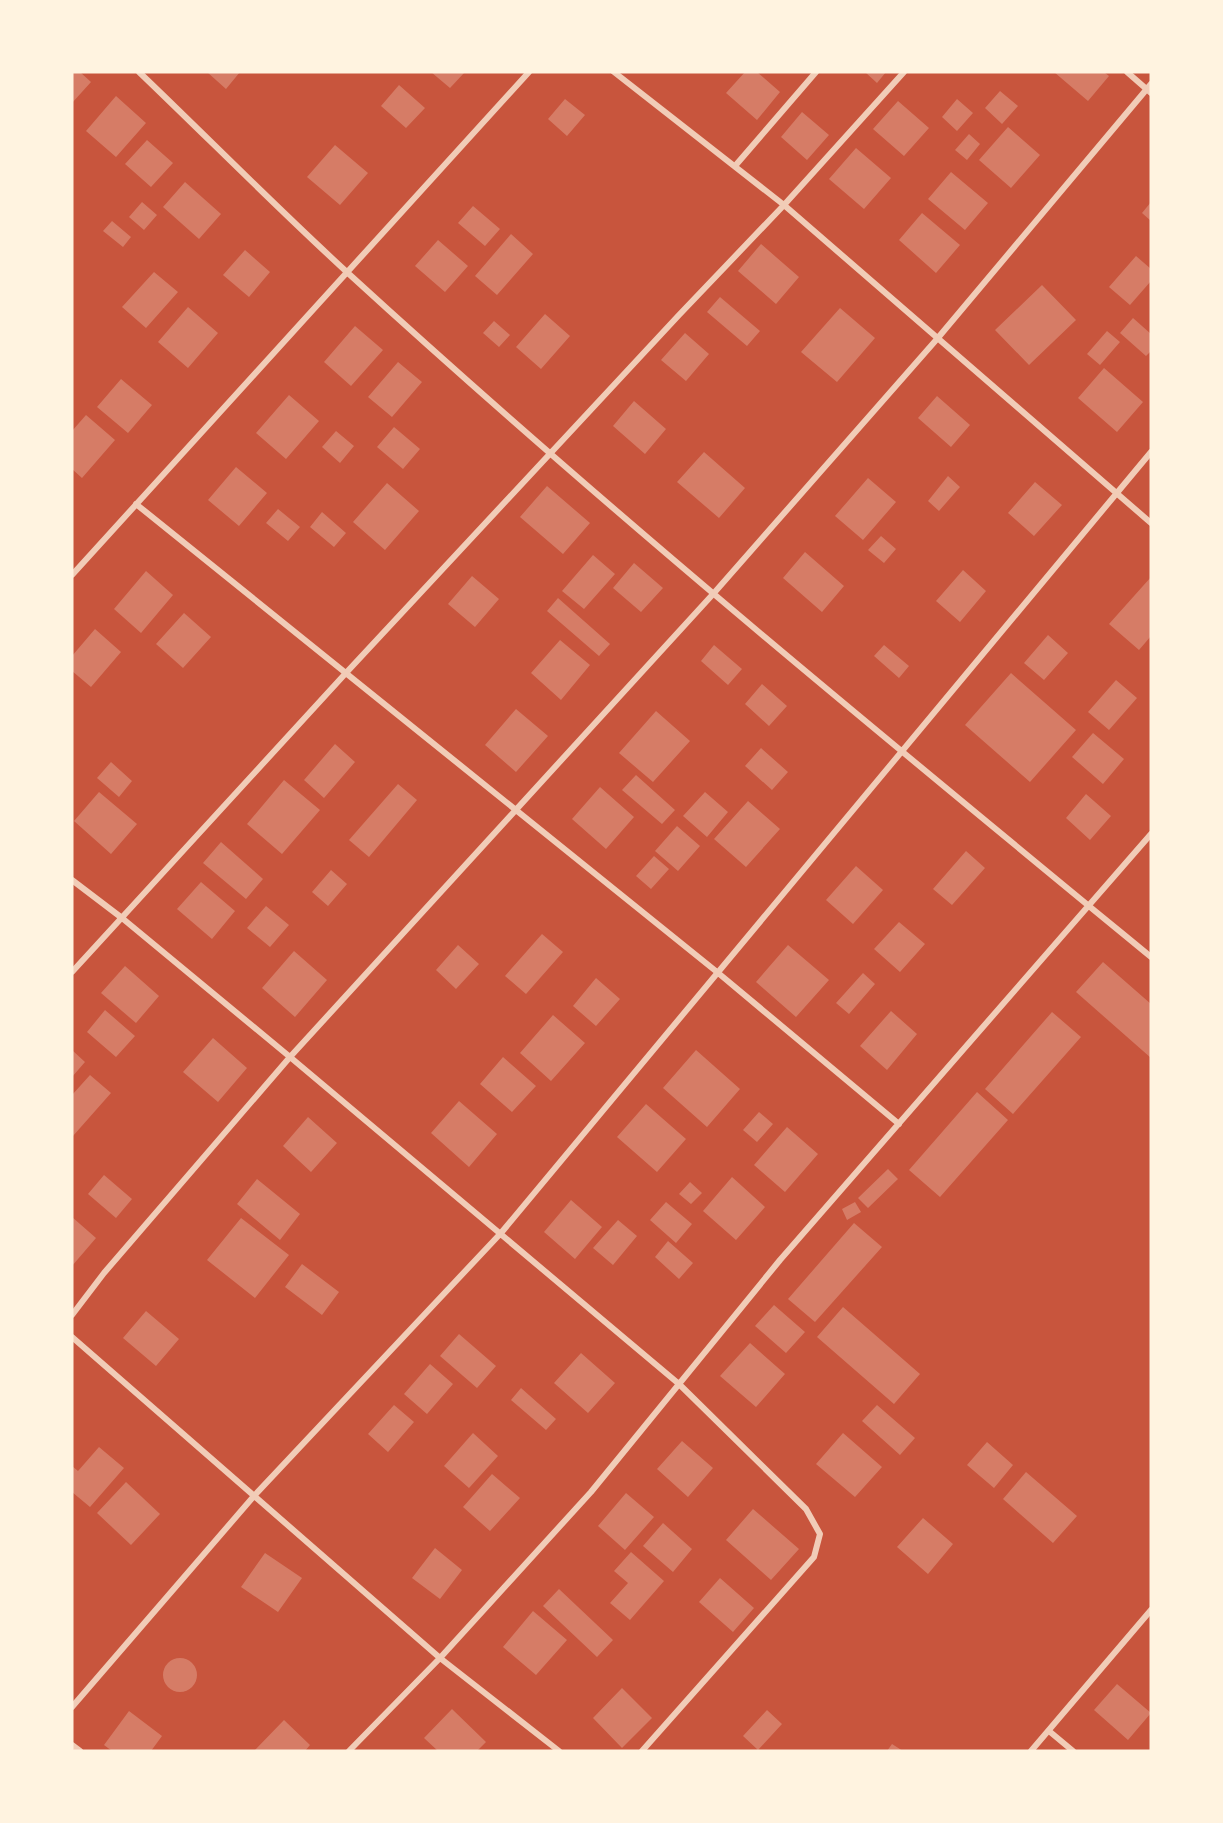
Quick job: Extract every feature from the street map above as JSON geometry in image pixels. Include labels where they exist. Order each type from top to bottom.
[{"type":"street","points":[[139,72],[347,272],[550,453],[901,751],[1151,957]]},
{"type":"street","points":[[72,575],[529,72]]},
{"type":"street","points":[[614,72],[784,205],[1151,523]]},
{"type":"street","points":[[735,166],[816,72]]},
{"type":"street","points":[[72,972],[550,453],[784,205],[904,72]]},
{"type":"street","points":[[72,1315],[104,1273],[290,1057],[714,593],[938,339],[1150,89],[1127,72]]},
{"type":"street","points":[[72,1707],[254,1496],[501,1233],[1151,452]]},
{"type":"street","points":[[136,504],[717,972],[899,1124]]},
{"type":"street","points":[[349,1751],[440,1658],[591,1492],[780,1260],[1151,834]]},
{"type":"street","points":[[72,880],[122,918],[290,1057],[679,1384],[806,1509],[820,1534],[814,1557],[642,1751]]},
{"type":"street","points":[[72,1337],[440,1658],[559,1751]]},
{"type":"street","points":[[1031,1751],[1151,1610]]},
{"type":"street","points":[[1049,1731],[1073,1751]]},
{"type":"street","points":[[72,1745],[80,1751]]},
{"type":"building","points":[[72,72],[80,72],[91,82],[72,103]]},
{"type":"building","points":[[207,72],[240,72],[226,89]]},
{"type":"building","points":[[431,72],[465,72],[450,88]]},
{"type":"building","points":[[745,72],[757,72],[780,92],[757,120],[726,93]]},
{"type":"building","points":[[865,72],[886,72],[877,83]]},
{"type":"building","points":[[1054,72],[1104,72],[1109,76],[1088,101]]},
{"type":"building","points":[[399,85],[425,108],[406,128],[381,106]]},
{"type":"building","points":[[1000,91],[1018,106],[1002,124],[985,108]]},
{"type":"building","points":[[116,96],[146,123],[116,157],[86,131]]},
{"type":"building","points":[[565,99],[585,115],[567,136],[548,119]]},
{"type":"building","points":[[957,99],[973,113],[957,131],[942,117]]},
{"type":"building","points":[[898,101],[929,128],[904,156],[873,129]]},
{"type":"building","points":[[802,112],[829,135],[807,160],[781,137]]},
{"type":"building","points":[[1008,127],[1040,155],[1011,188],[979,160]]},
{"type":"building","points":[[969,134],[980,144],[967,160],[955,150]]},
{"type":"building","points":[[147,140],[173,163],[151,187],[125,164]]},
{"type":"building","points":[[335,145],[368,173],[340,205],[307,177]]},
{"type":"building","points":[[856,148],[891,178],[864,209],[829,179]]},
{"type":"building","points":[[951,172],[988,203],[965,230],[928,199]]},
{"type":"building","points":[[185,182],[221,214],[199,239],[163,207]]},
{"type":"building","points":[[142,202],[157,215],[144,230],[129,217]]},
{"type":"building","points":[[1151,202],[1151,221],[1142,213]]},
{"type":"building","points":[[473,206],[500,229],[485,246],[458,223]]},
{"type":"building","points":[[922,213],[960,245],[936,273],[899,240]]},
{"type":"building","points":[[112,221],[131,237],[123,247],[103,231]]},
{"type":"building","points":[[511,234],[533,254],[497,295],[475,276]]},
{"type":"building","points":[[438,240],[468,266],[445,292],[415,266]]},
{"type":"building","points":[[761,244],[799,277],[776,304],[738,271]]},
{"type":"building","points":[[245,250],[270,272],[249,297],[223,275]]},
{"type":"building","points":[[1136,256],[1151,269],[1151,281],[1130,305],[1109,287]]},
{"type":"building","points":[[154,272],[178,292],[146,328],[122,307]]},
{"type":"building","points":[[1042,285],[1076,320],[1029,365],[995,330]]},
{"type":"building","points":[[720,297],[760,331],[747,346],[707,312]]},
{"type":"building","points":[[188,307],[218,333],[188,368],[158,342]]},
{"type":"building","points":[[840,308],[875,338],[837,382],[801,352]]},
{"type":"building","points":[[545,314],[570,336],[541,369],[516,347]]},
{"type":"building","points":[[1133,318],[1151,334],[1151,351],[1146,356],[1120,333]]},
{"type":"building","points":[[494,321],[510,335],[499,347],[483,333]]},
{"type":"building","points":[[355,326],[383,350],[351,386],[324,362]]},
{"type":"building","points":[[1107,331],[1120,342],[1100,365],[1087,354]]},
{"type":"building","points":[[685,333],[709,354],[686,381],[661,360]]},
{"type":"building","points":[[398,362],[422,382],[392,417],[368,397]]},
{"type":"building","points":[[1104,368],[1143,402],[1117,432],[1078,398]]},
{"type":"building","points":[[121,379],[152,405],[128,433],[97,407]]},
{"type":"building","points":[[289,395],[319,421],[286,459],[256,433]]},
{"type":"building","points":[[937,396],[970,425],[951,447],[918,418]]},
{"type":"building","points":[[634,401],[666,429],[645,454],[613,426]]},
{"type":"building","points":[[86,415],[115,440],[82,478],[72,469],[72,431]]},
{"type":"building","points":[[394,427],[420,449],[403,469],[377,447]]},
{"type":"building","points":[[336,431],[354,446],[340,463],[322,447]]},
{"type":"building","points":[[704,452],[745,488],[719,518],[677,482]]},
{"type":"building","points":[[236,467],[267,493],[239,526],[208,500]]},
{"type":"building","points":[[948,476],[960,487],[939,511],[928,501]]},
{"type":"building","points":[[868,478],[896,502],[863,540],[835,516]]},
{"type":"building","points":[[1035,482],[1062,505],[1034,536],[1008,513]]},
{"type":"building","points":[[387,483],[419,511],[385,550],[353,522]]},
{"type":"building","points":[[547,486],[590,523],[563,554],[520,517]]},
{"type":"building","points":[[278,509],[300,527],[288,541],[266,523]]},
{"type":"building","points":[[322,512],[346,533],[334,547],[310,527]]},
{"type":"building","points":[[881,536],[896,549],[884,563],[868,550]]},
{"type":"building","points":[[805,552],[844,586],[822,612],[783,578]]},
{"type":"building","points":[[593,555],[615,574],[584,609],[562,591]]},
{"type":"building","points":[[634,563],[663,588],[641,612],[613,588]]},
{"type":"building","points":[[963,570],[986,591],[960,622],[936,601]]},
{"type":"building","points":[[146,571],[173,595],[141,633],[114,609]]},
{"type":"building","points":[[472,576],[499,599],[475,627],[448,604]]},
{"type":"building","points":[[1151,577],[1151,636],[1139,650],[1109,624]]},
{"type":"building","points":[[558,598],[610,644],[599,656],[547,611]]},
{"type":"building","points":[[184,613],[211,637],[183,668],[156,644]]},
{"type":"building","points":[[95,629],[121,652],[91,687],[72,671],[72,656]]},
{"type":"building","points":[[1048,635],[1068,653],[1044,680],[1024,663]]},
{"type":"building","points":[[560,640],[590,665],[561,700],[531,673]]},
{"type":"building","points":[[714,645],[742,669],[728,685],[701,661]]},
{"type":"building","points":[[884,645],[909,666],[899,678],[874,656]]},
{"type":"building","points":[[1011,673],[1076,730],[1030,782],[965,725]]},
{"type":"building","points":[[1116,680],[1137,698],[1109,730],[1088,712]]},
{"type":"building","points":[[762,684],[787,706],[769,726],[745,704]]},
{"type":"building","points":[[516,709],[548,736],[516,772],[485,745]]},
{"type":"building","points":[[656,711],[690,741],[653,782],[619,753]]},
{"type":"building","points":[[1093,733],[1124,759],[1103,784],[1072,757]]},
{"type":"building","points":[[335,744],[355,762],[324,798],[304,780]]},
{"type":"building","points":[[761,748],[788,772],[772,790],[745,766]]},
{"type":"building","points":[[111,762],[132,781],[119,797],[97,778]]},
{"type":"building","points":[[636,775],[675,810],[662,824],[622,790]]},
{"type":"building","points":[[284,780],[320,810],[282,854],[247,824]]},
{"type":"building","points":[[398,784],[417,800],[369,857],[349,840]]},
{"type":"building","points":[[600,787],[634,817],[606,849],[572,819]]},
{"type":"building","points":[[99,792],[137,824],[111,854],[74,821]]},
{"type":"building","points":[[705,792],[728,812],[707,837],[683,816]]},
{"type":"building","points":[[1086,794],[1111,816],[1090,840],[1066,818]]},
{"type":"building","points":[[748,801],[780,829],[746,867],[714,839]]},
{"type":"building","points":[[677,826],[700,846],[678,871],[655,851]]},
{"type":"building","points":[[221,842],[263,879],[246,899],[203,863]]},
{"type":"building","points":[[966,851],[985,868],[952,905],[933,889]]},
{"type":"building","points":[[654,856],[669,869],[651,889],[636,876]]},
{"type":"building","points":[[856,866],[883,890],[853,924],[826,900]]},
{"type":"building","points":[[331,870],[347,884],[328,906],[312,892]]},
{"type":"building","points":[[201,882],[235,911],[212,939],[177,909]]},
{"type":"building","points":[[266,906],[289,925],[270,947],[247,928]]},
{"type":"building","points":[[899,922],[925,944],[900,972],[874,949]]},
{"type":"building","points":[[542,934],[563,952],[526,994],[505,976]]},
{"type":"building","points":[[458,945],[479,964],[456,989],[436,970]]},
{"type":"building","points":[[788,945],[829,980],[796,1017],[756,982]]},
{"type":"building","points":[[294,951],[327,980],[295,1017],[262,988]]},
{"type":"building","points":[[1103,962],[1151,1004],[1151,1058],[1076,992]]},
{"type":"building","points":[[125,966],[159,996],[136,1023],[101,993]]},
{"type":"building","points":[[863,973],[875,984],[849,1014],[836,1003]]},
{"type":"building","points":[[596,978],[620,999],[596,1026],[573,1006]]},
{"type":"building","points":[[105,1010],[135,1036],[116,1057],[87,1032]]},
{"type":"building","points":[[891,1011],[917,1034],[887,1070],[860,1046]]},
{"type":"building","points":[[1052,1012],[1081,1037],[1013,1114],[985,1089]]},
{"type":"building","points":[[553,1015],[585,1043],[551,1081],[520,1053]]},
{"type":"building","points":[[213,1038],[247,1068],[218,1102],[183,1072]]},
{"type":"building","points":[[72,1050],[85,1062],[72,1077]]},
{"type":"building","points":[[696,1050],[740,1089],[707,1127],[663,1088]]},
{"type":"building","points":[[503,1057],[536,1086],[512,1112],[480,1084]]},
{"type":"building","points":[[90,1075],[111,1093],[73,1136],[72,1095]]},
{"type":"building","points":[[977,1092],[1008,1120],[940,1197],[909,1170]]},
{"type":"building","points":[[459,1101],[497,1134],[469,1167],[431,1133]]},
{"type":"building","points":[[646,1104],[686,1139],[657,1172],[617,1137]]},
{"type":"building","points":[[759,1112],[773,1124],[757,1142],[743,1130]]},
{"type":"building","points":[[308,1117],[337,1143],[311,1172],[283,1146]]},
{"type":"building","points":[[787,1127],[818,1154],[785,1192],[754,1165]]},
{"type":"building","points":[[888,1169],[898,1179],[868,1208],[858,1198]]},
{"type":"building","points":[[104,1175],[132,1199],[116,1218],[88,1194]]},
{"type":"building","points":[[732,1177],[765,1207],[736,1240],[703,1211]]},
{"type":"building","points":[[257,1179],[300,1214],[280,1240],[237,1204]]},
{"type":"building","points":[[690,1182],[702,1193],[691,1204],[679,1194]]},
{"type":"building","points":[[571,1200],[602,1227],[575,1259],[544,1232]]},
{"type":"building","points":[[666,1202],[692,1224],[676,1243],[650,1220]]},
{"type":"building","points":[[855,1202],[861,1212],[847,1220],[842,1209]]},
{"type":"building","points":[[72,1217],[96,1238],[72,1266]]},
{"type":"building","points":[[241,1218],[289,1255],[255,1298],[207,1260]]},
{"type":"building","points":[[618,1220],[637,1236],[613,1265],[593,1248]]},
{"type":"building","points":[[854,1223],[882,1247],[815,1322],[788,1299]]},
{"type":"building","points":[[668,1241],[693,1263],[679,1279],[655,1257]]},
{"type":"building","points":[[302,1264],[339,1292],[322,1315],[285,1287]]},
{"type":"building","points":[[774,1305],[805,1332],[786,1353],[755,1326]]},
{"type":"building","points":[[843,1307],[920,1374],[894,1404],[817,1337]]},
{"type":"building","points":[[146,1311],[179,1339],[156,1366],[123,1338]]},
{"type":"building","points":[[459,1334],[496,1366],[477,1388],[440,1356]]},
{"type":"building","points":[[750,1343],[785,1374],[756,1407],[720,1376]]},
{"type":"building","points":[[581,1353],[615,1383],[588,1413],[554,1383]]},
{"type":"building","points":[[430,1364],[453,1384],[427,1414],[404,1394]]},
{"type":"building","points":[[521,1388],[556,1419],[546,1430],[511,1400]]},
{"type":"building","points":[[394,1405],[414,1422],[388,1452],[368,1434]]},
{"type":"building","points":[[877,1405],[915,1438],[900,1455],[862,1421]]},
{"type":"building","points":[[473,1433],[498,1456],[469,1488],[444,1466]]},
{"type":"building","points":[[843,1433],[882,1467],[855,1497],[816,1464]]},
{"type":"building","points":[[682,1441],[713,1468],[688,1497],[657,1469]]},
{"type":"building","points":[[987,1442],[1013,1465],[994,1488],[967,1465]]},
{"type":"building","points":[[99,1447],[124,1468],[90,1507],[72,1492],[72,1466],[78,1471]]},
{"type":"building","points":[[1026,1472],[1077,1516],[1053,1543],[1003,1499]]},
{"type":"building","points":[[492,1474],[520,1498],[490,1531],[463,1507]]},
{"type":"building","points":[[126,1482],[160,1514],[131,1545],[97,1513]]},
{"type":"building","points":[[626,1493],[654,1517],[625,1550],[598,1526]]},
{"type":"building","points":[[753,1509],[799,1549],[771,1580],[726,1540]]},
{"type":"building","points":[[923,1518],[953,1544],[928,1574],[897,1547]]},
{"type":"building","points":[[663,1523],[692,1549],[673,1572],[643,1546]]},
{"type":"building","points":[[435,1548],[462,1570],[440,1599],[412,1578]]},
{"type":"building","points":[[631,1552],[664,1581],[630,1620],[610,1603],[628,1583],[614,1571]]},
{"type":"building","points":[[265,1553],[302,1578],[278,1612],[241,1587]]},
{"type":"building","points":[[720,1578],[754,1608],[733,1632],[699,1602]]},
{"type":"building","points":[[559,1589],[613,1640],[597,1657],[543,1606]]},
{"type":"building","points":[[533,1611],[567,1640],[536,1675],[503,1647]]},
{"type":"building","points":[[180,1658],[192,1663],[197,1675],[192,1687],[180,1692],[168,1687],[163,1675],[168,1663]]},
{"type":"building","points":[[1117,1684],[1151,1713],[1128,1740],[1094,1710]]},
{"type":"building","points":[[622,1688],[652,1718],[622,1748],[593,1718]]},
{"type":"building","points":[[452,1709],[486,1742],[477,1751],[438,1751],[424,1738]]},
{"type":"building","points":[[767,1710],[782,1724],[758,1750],[743,1736]]},
{"type":"building","points":[[129,1711],[162,1736],[151,1751],[112,1751],[104,1745]]},
{"type":"building","points":[[284,1720],[310,1745],[305,1751],[254,1751]]},
{"type":"building","points":[[892,1744],[903,1751],[887,1751]]}]
